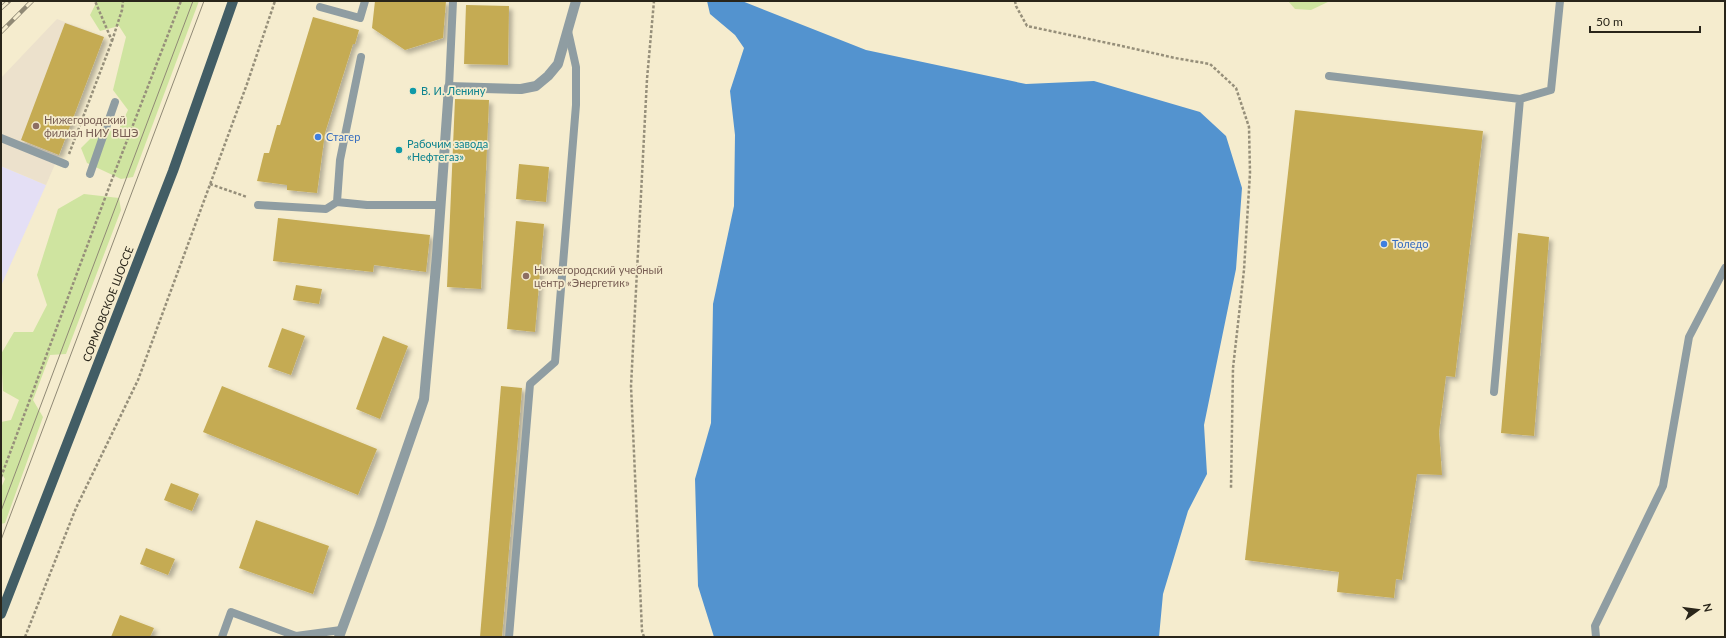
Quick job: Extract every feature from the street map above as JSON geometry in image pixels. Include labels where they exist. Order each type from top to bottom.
[{"type":"main road","name":"СОРМОВСКОЕ ШОССЕ","points":[[1,614],[173,171],[233,1]]},
{"type":"street","points":[[340,633],[380,526],[424,399],[450,87],[521,89],[536,86],[548,76],[558,64],[576,1]]},
{"type":"lane","points":[[320,7],[360,18],[365,1]]},
{"type":"lane","points":[[450,87],[453,1]]},
{"type":"lane","points":[[1329,76],[1520,99],[1552,90],[1560,1]]},
{"type":"lane","points":[[509,637],[530,384],[555,362],[576,105],[576,67],[568,31]]},
{"type":"lane","points":[[337,202],[340,160],[361,57]]},
{"type":"lane","points":[[1494,392],[1520,99]]},
{"type":"lane","points":[[90,174],[115,102]]},
{"type":"lane","points":[[1,138],[65,164]]},
{"type":"lane","points":[[258,205],[326,209],[337,202],[367,205],[441,205]]},
{"type":"lane","points":[[1596,637],[1595,626],[1663,486],[1689,336],[1725,268]]},
{"type":"lane","points":[[222,637],[230,612],[296,636],[340,633]]},
{"type":"path","points":[[94,1],[112,41]]},
{"type":"path","points":[[65,164],[112,41],[122,10],[123,1]]},
{"type":"path","points":[[1,477],[108,189],[181,1]]},
{"type":"path","points":[[25,637],[76,508],[138,380],[276,1]]},
{"type":"path","points":[[644,637],[642,623],[631,386],[647,87],[654,1]]},
{"type":"path","points":[[1015,1],[1016,6],[1027,26],[1175,58],[1210,64],[1236,88],[1249,127],[1250,173],[1244,270],[1233,368],[1231,488]]},
{"type":"path","points":[[210,184],[246,197]]},
{"type":"shaded area","name":"Нижегородский филиал НИУ ВШЭ","points":[[57,19],[104,37],[46,185],[1,166],[1,78]]},
{"type":"shaded area","points":[[1,166],[46,185],[1,286]]},
{"type":"green space","points":[[97,1],[199,1],[133,177],[121,179],[87,163],[81,148],[95,134],[119,129],[128,110],[113,90],[126,37],[119,26],[100,31],[90,15]]},
{"type":"green space","points":[[1288,1],[1330,1],[1311,10],[1295,9]]},
{"type":"green space","points":[[84,194],[119,198],[121,210],[66,354],[50,355],[33,400],[43,417],[5,523],[1,524],[1,488],[5,479],[1,472],[1,422],[11,420],[19,400],[3,391],[1,354],[14,332],[33,332],[47,305],[37,275],[58,209]]},
{"type":"water","points":[[707,1],[742,1],[866,50],[1026,84],[1094,81],[1200,112],[1226,136],[1242,188],[1236,269],[1204,425],[1207,474],[1188,511],[1163,594],[1159,637],[714,637],[698,586],[695,479],[711,423],[713,304],[734,206],[735,135],[730,91],[744,48],[735,35],[710,14]]},
{"type":"building","points":[[375,1],[446,1],[443,38],[405,50],[372,28]]},
{"type":"building","points":[[466,5],[509,6],[508,65],[464,64]]},
{"type":"building","points":[[313,17],[359,30],[355,44],[353,44],[325,133],[317,193],[287,190],[287,185],[257,181],[264,153],[269,153],[277,125],[280,125]]},
{"type":"building","points":[[65,23],[104,37],[59,155],[21,140]]},
{"type":"building","points":[[455,99],[489,100],[481,289],[447,287]]},
{"type":"building","points":[[1295,110],[1483,131],[1455,377],[1446,376],[1439,432],[1442,475],[1417,474],[1402,580],[1396,579],[1394,598],[1337,592],[1339,572],[1245,560]]},
{"type":"building","points":[[519,164],[549,167],[546,202],[516,199]]},
{"type":"building","points":[[278,218],[430,235],[426,272],[374,265],[373,272],[273,261]]},
{"type":"building","name":"Нижегородский учебный центр «Энергетик»","points":[[516,221],[544,224],[535,332],[507,329]]},
{"type":"building","points":[[1518,233],[1549,237],[1534,436],[1501,433]]},
{"type":"building","points":[[296,285],[322,289],[319,304],[293,300]]},
{"type":"building","points":[[282,328],[305,336],[291,375],[268,367]]},
{"type":"building","points":[[383,336],[408,346],[380,419],[356,409]]},
{"type":"building","points":[[222,386],[377,449],[358,495],[203,432]]},
{"type":"building","points":[[501,386],[522,388],[502,637],[480,637]]},
{"type":"building","points":[[171,483],[199,494],[192,511],[164,500]]},
{"type":"building","points":[[256,520],[329,546],[313,594],[239,568]]},
{"type":"building","points":[[146,548],[175,559],[168,575],[140,564]]},
{"type":"building","points":[[120,615],[154,628],[150,637],[111,637]]},
{"type":"tram line","points":[[1,511],[193,1]]},
{"type":"tram line","points":[[1,540],[204,1]]},
{"type":"railway","points":[[1,8],[9,1]]},
{"type":"railway","points":[[1,32],[32,1]]},
{"type":"place","name":"В. И. Ленину","points":[[413,91]]},
{"type":"place","name":"Нижегородский филиал НИУ ВШЭ","points":[[36,126]]},
{"type":"place","name":"Стагер","points":[[318,137]]},
{"type":"place","name":"Рабочим завода «Нефтегаз»","points":[[399,150]]},
{"type":"place","name":"Толедо","points":[[1384,244]]},
{"type":"place","name":"Нижегородский учебный центр «Энергетик»","points":[[526,276]]}]
